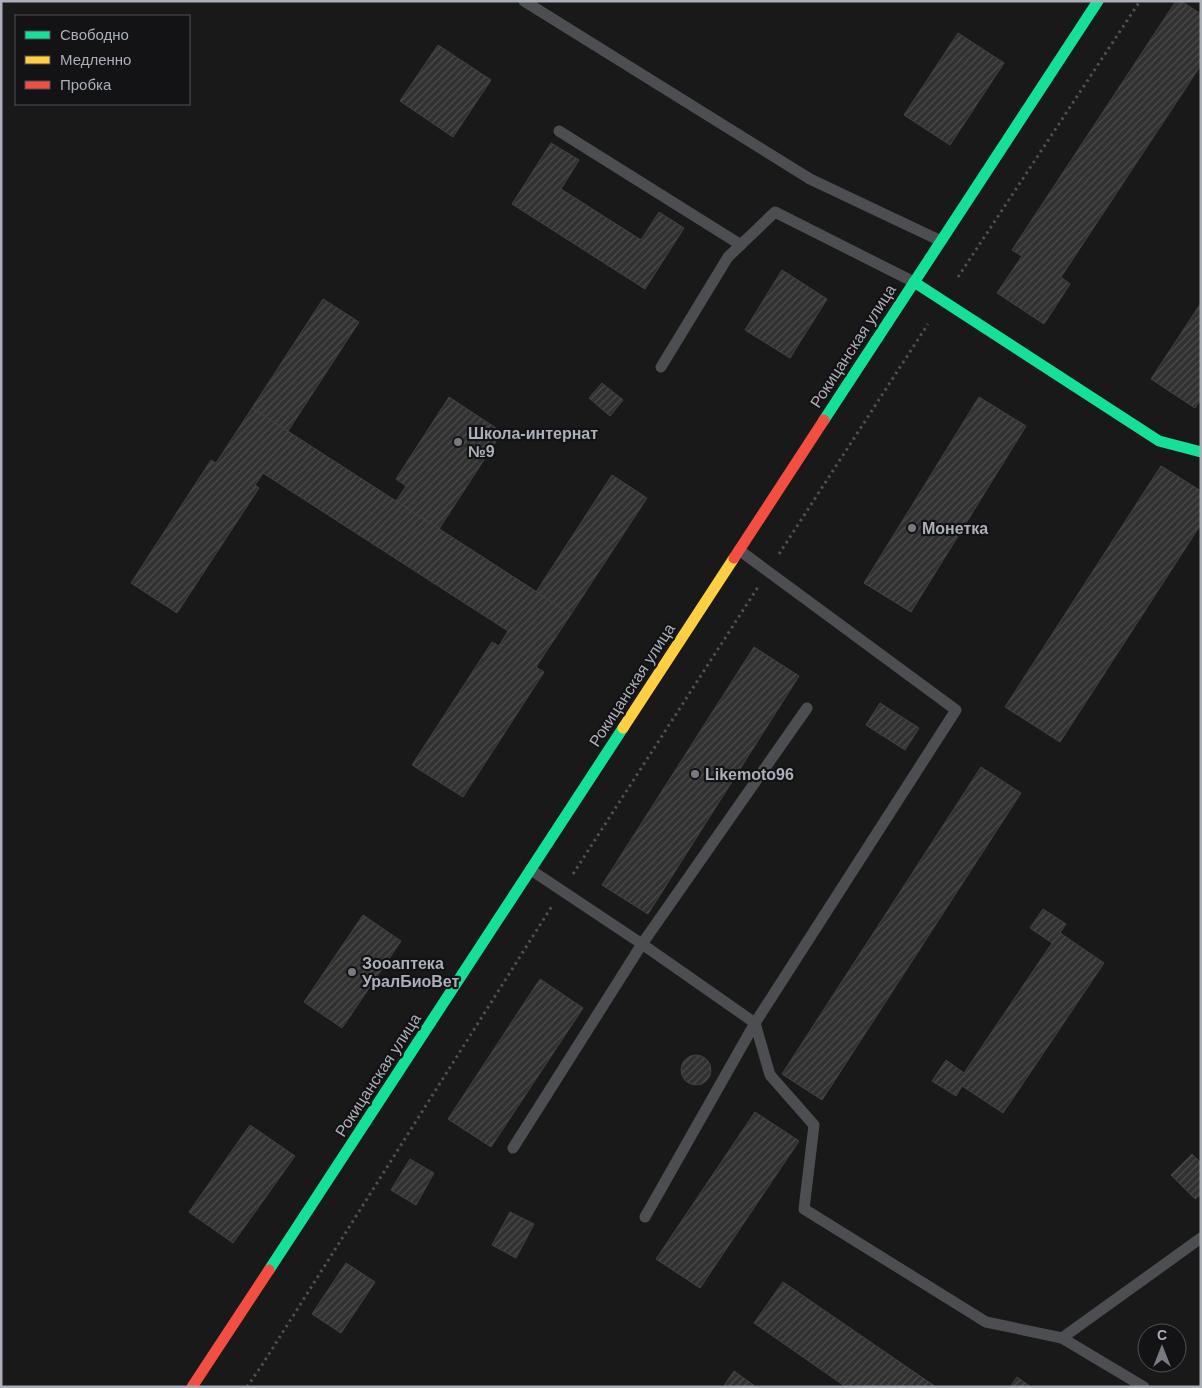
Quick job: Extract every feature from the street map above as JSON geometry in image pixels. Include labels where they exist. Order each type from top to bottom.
[{"type":"street","name":"Рокицанская улица","points":[[192,1387],[1098,1]]},
{"type":"street","points":[[914,282],[1159,441],[1201,452]]},
{"type":"lane","points":[[524,1],[810,179],[941,241]]},
{"type":"lane","points":[[559,130],[742,245]]},
{"type":"lane","points":[[660,367],[728,257],[775,212],[914,282]]},
{"type":"lane","points":[[645,1217],[755,1023],[956,710],[739,550]]},
{"type":"lane","points":[[513,1148],[642,944],[807,708]]},
{"type":"lane","points":[[531,870],[642,944],[755,1023],[770,1075],[814,1125],[804,1209],[986,1322],[1062,1338],[1144,1387]]},
{"type":"lane","points":[[1062,1338],[1201,1238]]},
{"type":"path","points":[[247,1387],[768,571],[943,300],[1140,1]]},
{"type":"building","points":[[1176,1],[1181,1],[1201,14],[1201,65],[1061,277],[1070,284],[1044,324],[997,293],[1022,256],[1012,250]]},
{"type":"building","points":[[958,33],[1004,63],[950,145],[904,115]]},
{"type":"building","points":[[438,45],[491,80],[453,137],[400,101]]},
{"type":"building","points":[[551,143],[579,160],[561,189],[641,240],[659,212],[684,228],[645,289],[512,204]]},
{"type":"building","points":[[782,270],[827,299],[790,358],[745,330]]},
{"type":"building","points":[[323,299],[359,322],[288,431],[252,408]]},
{"type":"building","points":[[1201,303],[1201,399],[1195,408],[1151,379]]},
{"type":"building","points":[[602,383],[623,400],[610,416],[589,398]]},
{"type":"building","points":[[449,397],[502,432],[439,529],[396,501],[406,486],[396,479]]},
{"type":"building","points":[[979,397],[1026,426],[911,612],[864,583]]},
{"type":"building","points":[[252,408],[571,614],[536,667],[544,672],[463,797],[412,765],[492,642],[499,646],[508,631],[263,473],[255,485],[259,488],[177,613],[131,583],[211,460],[216,463]]},
{"type":"building","points":[[1161,466],[1201,491],[1201,524],[1060,742],[1005,707]]},
{"type":"building","points":[[612,475],[647,498],[571,614],[536,592]]},
{"type":"building","points":[[754,647],[799,676],[648,914],[602,885]]},
{"type":"building","points":[[880,703],[919,728],[905,750],[866,725]]},
{"type":"building","points":[[981,767],[1021,793],[822,1100],[782,1074]]},
{"type":"building","points":[[1043,909],[1066,924],[1060,933],[1104,963],[1003,1113],[962,1086],[956,1096],[932,1081],[946,1060],[964,1073],[1052,943],[1030,928]]},
{"type":"building","name":"Зооаптека УралБиоВет","points":[[363,915],[401,941],[342,1028],[304,1002]]},
{"type":"building","points":[[540,979],[583,1008],[491,1147],[448,1119]]},
{"type":"building","points":[[696,1055],[707,1059],[711,1070],[707,1081],[696,1085],[685,1081],[681,1070],[685,1059]]},
{"type":"building","points":[[755,1112],[799,1141],[700,1288],[656,1259]]},
{"type":"building","points":[[250,1125],[295,1156],[233,1243],[189,1212]]},
{"type":"building","points":[[1192,1154],[1201,1163],[1201,1194],[1195,1199],[1171,1175]]},
{"type":"building","points":[[410,1159],[434,1173],[416,1205],[391,1190]]},
{"type":"building","points":[[510,1212],[534,1224],[516,1258],[492,1245]]},
{"type":"building","points":[[346,1263],[375,1282],[341,1333],[312,1314]]},
{"type":"building","points":[[783,1282],[936,1387],[846,1387],[754,1323]]},
{"type":"building","points":[[734,1371],[756,1387],[723,1387]]},
{"type":"building","points":[[1017,1377],[1031,1387],[1010,1387]]},
{"type":"traffic: fast","points":[[824,420],[1098,1]]},
{"type":"traffic: fast","points":[[914,282],[1159,441],[1201,452]]},
{"type":"traffic: fast","points":[[269,1270],[623,728]]},
{"type":"traffic: slow","points":[[623,728],[734,558]]},
{"type":"traffic: jam","points":[[734,558],[824,420]]},
{"type":"traffic: jam","points":[[192,1387],[269,1270]]},
{"type":"place","name":"Школа-интернат №9","points":[[458,442]]},
{"type":"place","name":"Монетка","points":[[912,528]]},
{"type":"place","name":"Likemoto96","points":[[695,774]]},
{"type":"place","name":"Зооаптека УралБиоВет","points":[[352,972]]}]
